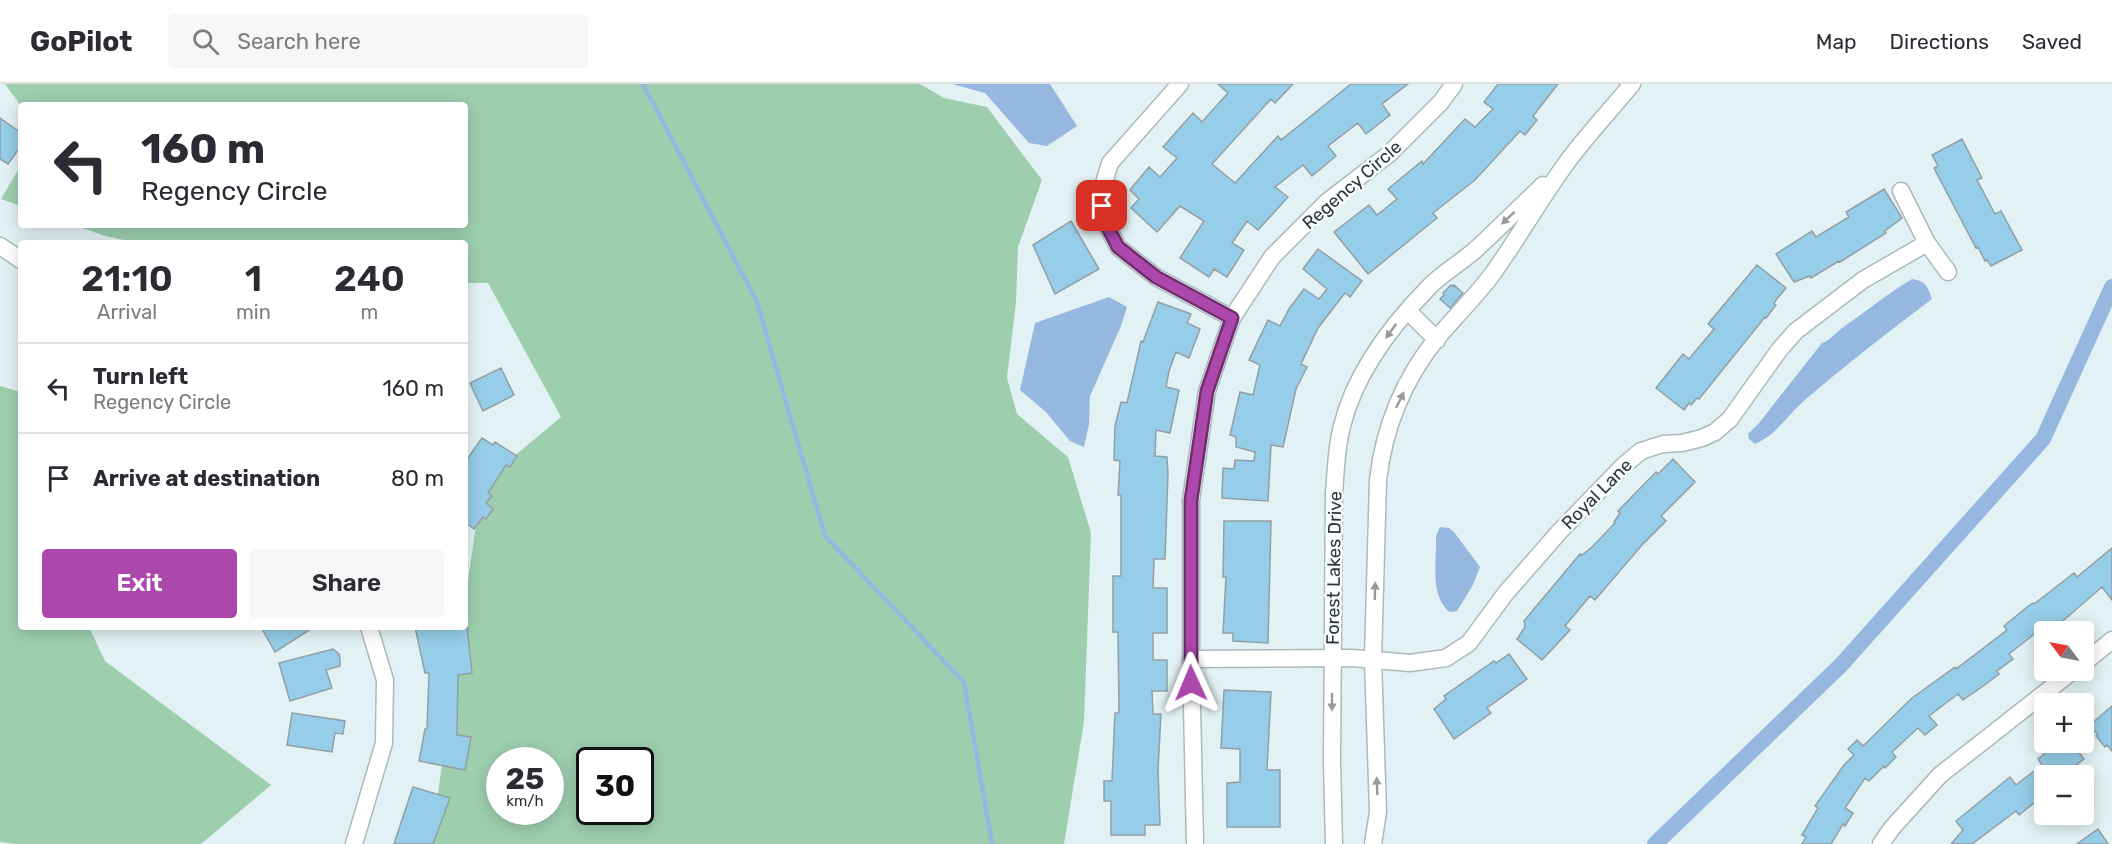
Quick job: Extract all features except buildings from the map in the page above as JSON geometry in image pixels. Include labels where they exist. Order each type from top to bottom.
[{"type":"street","points":[[1180,84],[1110,163],[1101,193],[1104,220],[1118,247],[1156,277],[1232,318]]},
{"type":"street","name":"Regency Circle","points":[[1195,844],[1191,659],[1191,500],[1207,391],[1232,318],[1272,257],[1328,201],[1389,154],[1440,102],[1454,84]]},
{"type":"street","name":"Forest Lakes Drive","points":[[1373,844],[1378,812],[1373,659],[1378,480],[1381,454],[1389,424],[1401,397],[1437,339],[1491,275],[1566,164],[1632,84]]},
{"type":"street","name":"Forest Lakes Drive","points":[[1334,844],[1332,659],[1334,494],[1342,424],[1359,380],[1380,346],[1429,286],[1473,252],[1566,164]]},
{"type":"street","points":[[1901,191],[1927,243],[1948,272]]},
{"type":"street","name":"Royal Lane","points":[[1191,659],[1352,658],[1410,663],[1446,658],[1469,643],[1505,594],[1560,531],[1623,466],[1641,451],[1663,444],[1682,443],[1702,438],[1715,432],[1730,419],[1780,349],[1796,331],[1863,280],[1927,243]]},
{"type":"street","points":[[0,246],[18,258]]},
{"type":"street","points":[[1408,311],[1437,339]]},
{"type":"street","points":[[354,844],[384,743],[385,680],[370,630]]},
{"type":"street","points":[[2094,657],[2109,648]]},
{"type":"street","points":[[1881,844],[1892,828],[1940,775],[2060,681]]},
{"type":"green space","points":[[5,84],[920,84],[944,98],[987,107],[1042,180],[1018,247],[1016,302],[1007,378],[1017,414],[1068,457],[1091,533],[1084,722],[1064,844],[431,844],[461,630],[468,630],[468,581],[482,483],[561,417],[488,283],[468,283],[468,240],[124,240],[82,228],[468,228],[468,102],[18,102]]},
{"type":"green space","points":[[18,170],[18,205],[1,199]]},
{"type":"green space","points":[[0,386],[18,391],[18,630],[90,630],[105,661],[271,785],[201,844],[16,844],[0,842]]},
{"type":"water","points":[[952,84],[1050,84],[1077,126],[1047,146],[1029,143],[985,93]]},
{"type":"water","points":[[1912,279],[1926,285],[1932,299],[1821,386],[1770,435],[1755,444],[1749,439],[1748,434],[1822,343]]},
{"type":"water","points":[[1109,297],[1127,307],[1090,396],[1089,424],[1084,447],[1070,441],[1046,412],[1020,390],[1035,323]]},
{"type":"water","points":[[1440,527],[1449,528],[1454,532],[1480,567],[1473,585],[1457,611],[1450,612],[1439,597],[1435,566],[1436,536]]},
{"type":"waterway","points":[[643,84],[757,302],[825,536],[964,682],[992,844]]},
{"type":"waterway","points":[[1655,844],[1841,665],[2043,439],[2112,287]]},
{"type":"route","points":[[1102,206],[1104,220],[1118,247],[1156,277],[1232,318],[1207,391],[1191,500],[1191,683]]}]
